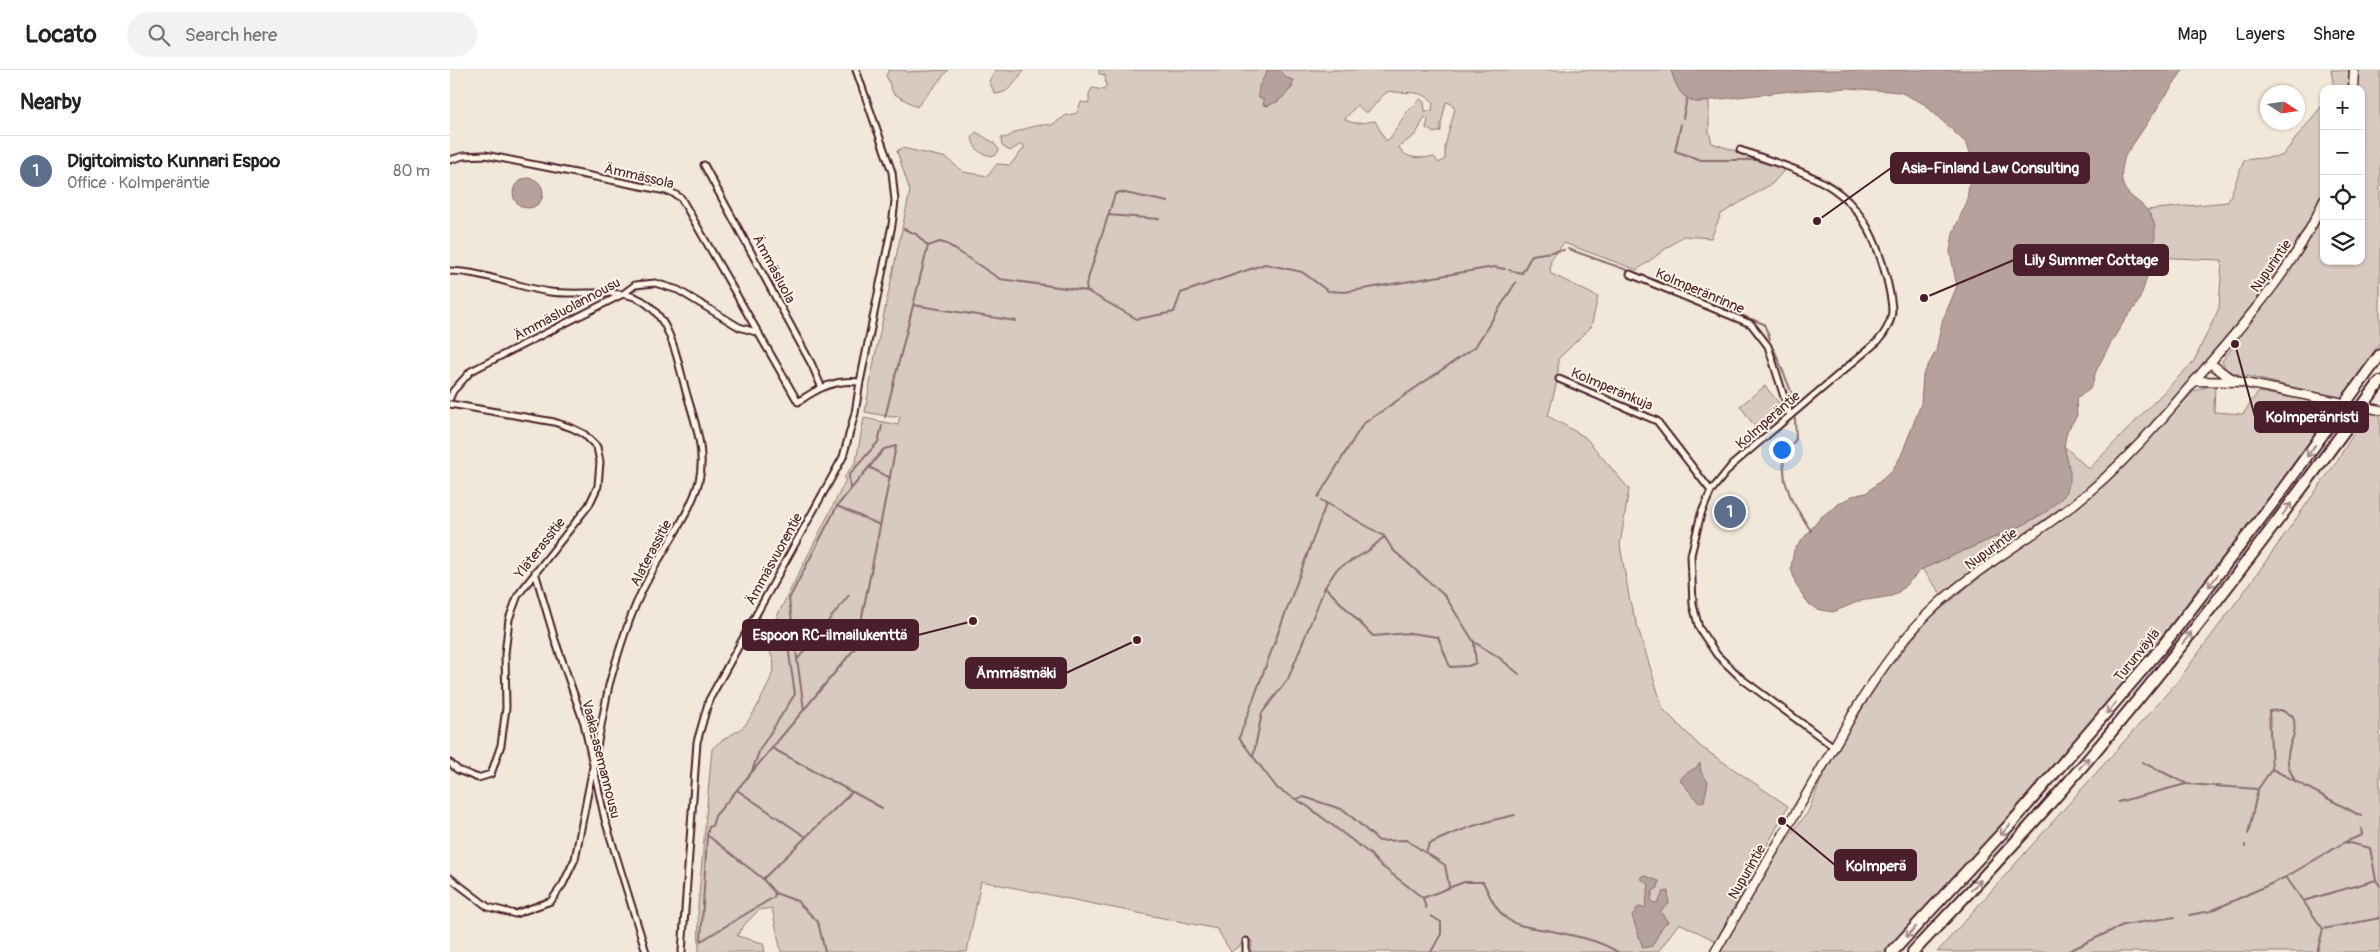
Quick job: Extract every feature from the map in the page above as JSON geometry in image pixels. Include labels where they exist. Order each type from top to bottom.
[{"type":"highway","name":"Turunväylä","points":[[1892,952],[2021,812],[2161,648],[2278,496],[2380,355]]},
{"type":"highway","name":"Turunväylä","points":[[1913,952],[2030,826],[2174,655],[2286,511],[2380,382]]},
{"type":"main road","points":[[2353,85],[2354,70]]},
{"type":"main road","name":"Nupurintie","points":[[1715,952],[1834,747],[1879,673],[1906,637],[1940,603],[1982,570],[2072,506],[2145,439],[2276,284],[2301,246],[2320,208]]},
{"type":"main road","points":[[2210,362],[2226,376],[2240,382]]},
{"type":"main road","points":[[2195,381],[2240,382],[2339,402]]},
{"type":"main road","points":[[2370,408],[2380,410]]},
{"type":"street","name":"Ämmäsvuorentie","points":[[682,952],[697,742],[703,716],[709,700],[844,456],[855,413],[892,225],[895,186],[856,70]]},
{"type":"street","name":"Kolmperäntie","points":[[1740,150],[1812,176],[1830,186],[1851,204],[1862,216],[1871,234],[1884,268],[1891,297],[1891,324],[1882,336],[1732,466],[1711,491],[1701,514],[1691,555],[1693,605],[1699,628],[1717,655],[1742,679],[1834,747]]},
{"type":"street","name":"Ämmässola","points":[[450,160],[463,156],[485,155],[671,192],[681,198],[798,402],[821,386]]},
{"type":"street","name":"Ämmäsluola","points":[[704,165],[812,365],[821,386]]},
{"type":"street","name":"Alaterassitie","points":[[450,271],[470,272],[549,292],[623,294],[642,300],[655,311],[666,325],[696,427],[700,447],[701,468],[699,482],[646,583],[617,658],[593,762],[575,859],[563,884],[551,901],[515,914],[488,907],[450,878]]},
{"type":"street","name":"Kolmperänrinne","points":[[1630,274],[1750,324],[1768,346],[1790,416]]},
{"type":"street","name":"Ämmäsluolannousu","points":[[450,398],[453,390],[471,371],[623,294],[635,285],[655,283],[678,290],[739,327],[759,334]]},
{"type":"street","name":"Kolmperänkuja","points":[[1560,379],[1656,421],[1711,491]]},
{"type":"street","points":[[821,386],[848,380],[860,382]]},
{"type":"street","name":"Yläterassitie","points":[[450,404],[554,422],[572,428],[584,434],[598,447],[600,473],[598,486],[589,505],[518,594],[509,619],[505,654],[506,708],[502,745],[491,774],[478,778],[458,770],[450,763]]},
{"type":"street","name":"Vaaka-asemannousu","points":[[534,572],[584,723],[613,850],[646,952]]},
{"type":"street","points":[[1246,941],[1246,952]]},
{"type":"shaded area","points":[[889,70],[905,70],[907,72],[948,70],[917,107],[893,93],[886,75]]},
{"type":"shaded area","points":[[996,70],[1024,70],[1009,89],[995,94],[989,81]]},
{"type":"shaded area","points":[[1099,70],[1268,70],[1265,77],[1276,103],[1293,87],[1279,70],[1671,70],[1674,79],[1695,102],[1709,102],[1709,132],[1712,143],[1786,168],[1773,183],[1721,214],[1711,238],[1683,236],[1637,270],[1564,243],[1551,259],[1550,273],[1598,297],[1591,327],[1558,359],[1558,378],[1548,416],[1585,437],[1629,489],[1620,545],[1630,602],[1663,709],[1701,747],[1788,806],[1716,941],[1679,923],[1658,952],[1251,952],[1252,941],[1246,941],[1231,952],[1217,929],[981,881],[967,952],[781,952],[772,908],[759,910],[745,924],[737,936],[763,943],[765,952],[699,952],[698,906],[712,749],[747,723],[767,688],[774,665],[765,640],[845,482],[845,476],[856,461],[864,418],[898,425],[900,416],[892,417],[865,412],[910,191],[897,151],[902,148],[947,158],[963,172],[988,176],[997,164],[1010,165],[1025,147],[1021,144],[1010,151],[1002,146],[1001,138],[1030,127],[1052,125],[1065,116],[1077,113],[1081,102],[1089,103],[1089,94],[1092,88],[1104,90],[1106,87],[1105,75],[1099,74]],"holes":[[[1389,91],[1423,95],[1433,102],[1432,111],[1425,111],[1424,102],[1420,99],[1406,113],[1391,137],[1386,141],[1375,121],[1355,123],[1345,119],[1357,105],[1366,113]],[[1446,102],[1452,104],[1455,109],[1445,146],[1445,159],[1439,163],[1434,157],[1414,157],[1405,154],[1399,147],[1416,134],[1425,117],[1428,120],[1426,128],[1434,133],[1441,131]]]},
{"type":"shaded area","points":[[1268,70],[1279,70],[1287,78],[1294,80],[1284,96],[1267,106],[1263,105],[1264,100],[1258,97],[1259,86]]},
{"type":"shaded area","points":[[1671,70],[2183,70],[2125,156],[2122,182],[2125,190],[2143,206],[2154,223],[2155,240],[2153,252],[2137,304],[2110,345],[2097,369],[2090,389],[2076,398],[2077,416],[2067,431],[2064,446],[2070,472],[2070,481],[2064,496],[2047,511],[2025,524],[1922,569],[1900,591],[1892,596],[1860,601],[1833,612],[1816,609],[1808,603],[1796,585],[1791,568],[1794,550],[1821,517],[1852,496],[1866,493],[1891,472],[1901,456],[1921,404],[1923,375],[1936,351],[1942,322],[1957,286],[1950,252],[1953,233],[1967,201],[1972,160],[1970,152],[1966,143],[1924,104],[1900,92],[1848,88],[1791,91],[1695,102],[1685,97],[1679,90]]},
{"type":"shaded area","points":[[2331,70],[2349,70],[2348,85],[2333,85]]},
{"type":"shaded area","points":[[2358,70],[2380,70],[2380,342],[2342,399],[2226,371],[2222,361],[2237,342],[2245,327],[2294,264],[2320,220],[2320,265],[2365,265],[2365,85],[2357,85]]},
{"type":"shaded area","points":[[2320,108],[2320,201],[2302,232],[2298,244],[2280,272],[2146,431],[2099,478],[1942,595],[1922,569],[2025,524],[2047,511],[2066,455],[2064,446],[2089,469],[2194,361],[2219,308],[2222,260],[2150,257],[2154,228],[2146,210],[2228,202],[2244,160],[2282,156],[2303,130],[2305,130],[2305,127]]},
{"type":"shaded area","points":[[976,132],[994,143],[999,150],[995,156],[986,155],[976,149],[972,136]]},
{"type":"shaded area","points":[[528,178],[534,179],[542,187],[542,199],[534,207],[528,208],[522,207],[514,199],[513,193],[514,187],[522,179]]},
{"type":"shaded area","points":[[2215,384],[2214,412],[2243,414],[2258,392],[2336,405],[2189,602],[2071,746],[1992,836],[1884,952],[1719,952],[1777,852],[1808,812],[1820,782],[1843,738],[1886,672],[1928,620],[1971,584],[2115,475],[2194,391]]},
{"type":"shaded area","points":[[1765,386],[1778,402],[1783,412],[1778,416],[1781,420],[1762,436],[1740,406]]},
{"type":"shaded area","points":[[2367,412],[2380,414],[2380,952],[1937,952],[2177,682],[2335,464]]},
{"type":"shaded area","points":[[1700,763],[1701,772],[1708,782],[1704,801],[1699,803],[1680,780]]},
{"type":"shaded area","points":[[1643,875],[1659,881],[1658,888],[1653,891],[1651,899],[1653,903],[1658,903],[1663,892],[1668,891],[1669,904],[1660,911],[1668,922],[1664,924],[1652,946],[1643,948],[1632,916],[1638,907],[1645,908],[1649,885],[1640,878]]},
{"type":"waterway","points":[[1683,118],[1687,99]]},
{"type":"waterway","points":[[1681,124],[1675,151],[1701,160],[1756,160],[1784,169]]},
{"type":"waterway","points":[[1087,291],[1086,285],[1115,194],[1120,192],[1168,202]]},
{"type":"waterway","points":[[1108,215],[1159,219]]},
{"type":"waterway","points":[[885,417],[928,246],[916,234],[904,229]]},
{"type":"waterway","points":[[928,246],[940,242],[947,244],[1000,279],[1087,291],[1137,319],[1174,312],[1181,293],[1265,264],[1302,272],[1328,291],[1345,292],[1494,267],[1505,269]]},
{"type":"waterway","points":[[1568,249],[1627,270]]},
{"type":"waterway","points":[[1509,270],[1522,273],[1532,255],[1564,250]]},
{"type":"waterway","points":[[1631,272],[1635,273]]},
{"type":"waterway","points":[[1642,276],[1687,294]]},
{"type":"waterway","points":[[1318,497],[1363,424],[1475,347],[1516,282]]},
{"type":"waterway","points":[[1697,298],[1764,324],[1770,339]]},
{"type":"waterway","points":[[913,305],[1016,321]]},
{"type":"waterway","points":[[1774,349],[1795,401],[1792,409]]},
{"type":"waterway","points":[[1795,419],[1796,439],[1783,458],[1785,481],[1792,501],[1811,531]]},
{"type":"waterway","points":[[850,490],[849,475],[878,442],[882,426]]},
{"type":"waterway","points":[[772,748],[856,647],[896,446],[884,449],[837,506],[789,599],[804,710]]},
{"type":"waterway","points":[[869,467],[890,478]]},
{"type":"waterway","points":[[1321,500],[1384,536],[1393,550],[1445,596],[1474,642],[1497,656],[1519,674]]},
{"type":"waterway","points":[[1326,504],[1239,738],[1277,788],[1307,806],[1369,853],[1379,864],[1423,898],[1426,908]]},
{"type":"waterway","points":[[837,506],[880,525]]},
{"type":"waterway","points":[[1253,757],[1262,713],[1288,679],[1325,587],[1337,569],[1368,551],[1384,537]]},
{"type":"waterway","points":[[1325,587],[1373,636],[1410,633],[1438,637],[1450,667],[1468,666],[1476,663],[1474,643]]},
{"type":"waterway","points":[[797,660],[849,595]]},
{"type":"waterway","points":[[752,771],[760,749],[795,694],[787,640]]},
{"type":"waterway","points":[[2295,781],[2288,762],[2289,749],[2294,735],[2293,716],[2281,710],[2269,711],[2272,769],[2361,816]]},
{"type":"waterway","points":[[707,835],[715,816],[772,748],[852,792],[763,879]]},
{"type":"waterway","points":[[2142,762],[2187,784],[2258,789]]},
{"type":"waterway","points":[[2248,834],[2258,789],[2272,769]]},
{"type":"waterway","points":[[2118,802],[2186,784]]},
{"type":"waterway","points":[[737,790],[806,837]]},
{"type":"waterway","points":[[853,792],[882,808]]},
{"type":"waterway","points":[[1296,799],[1304,797],[1344,810],[1379,841],[1406,840],[1445,865],[1449,886]]},
{"type":"waterway","points":[[1426,853],[1429,844],[1450,834],[1471,826],[1515,815]]},
{"type":"waterway","points":[[2345,842],[2362,835],[2361,828]]},
{"type":"waterway","points":[[775,893],[774,897],[701,941],[707,835],[762,878],[775,893],[797,901],[818,922],[825,952]]},
{"type":"waterway","points":[[2317,952],[2323,929],[2286,877],[2345,842],[2370,848],[2376,880],[2380,886]]},
{"type":"waterway","points":[[2189,915],[2211,911],[2286,877]]},
{"type":"waterway","points":[[2303,901],[2376,880]]},
{"type":"waterway","points":[[1423,898],[1464,882],[1483,882],[1495,906],[1510,921],[1526,927],[1584,938],[1618,952]]},
{"type":"waterway","points":[[1431,916],[1441,922],[1441,934],[1431,952]]},
{"type":"waterway","points":[[2067,952],[2123,925],[2175,917]]},
{"type":"waterway","points":[[2323,929],[2380,918]]},
{"type":"tunnel","points":[[2341,402],[2366,408]]},
{"type":"place","name":"Asia-Finland Law Consulting","points":[[1817,221]]},
{"type":"place","name":"Lily Summer Cottage","points":[[1924,298]]},
{"type":"place","name":"Kolmperänristi","points":[[2235,344]]},
{"type":"place","name":"Digitoimisto Kunnari Espoo","points":[[1730,512]]},
{"type":"place","name":"Espoon RC-ilmailukenttä","points":[[973,621]]},
{"type":"place","name":"Ämmäsmäki","points":[[1137,640]]},
{"type":"place","name":"Kolmperä","points":[[1782,821]]}]
